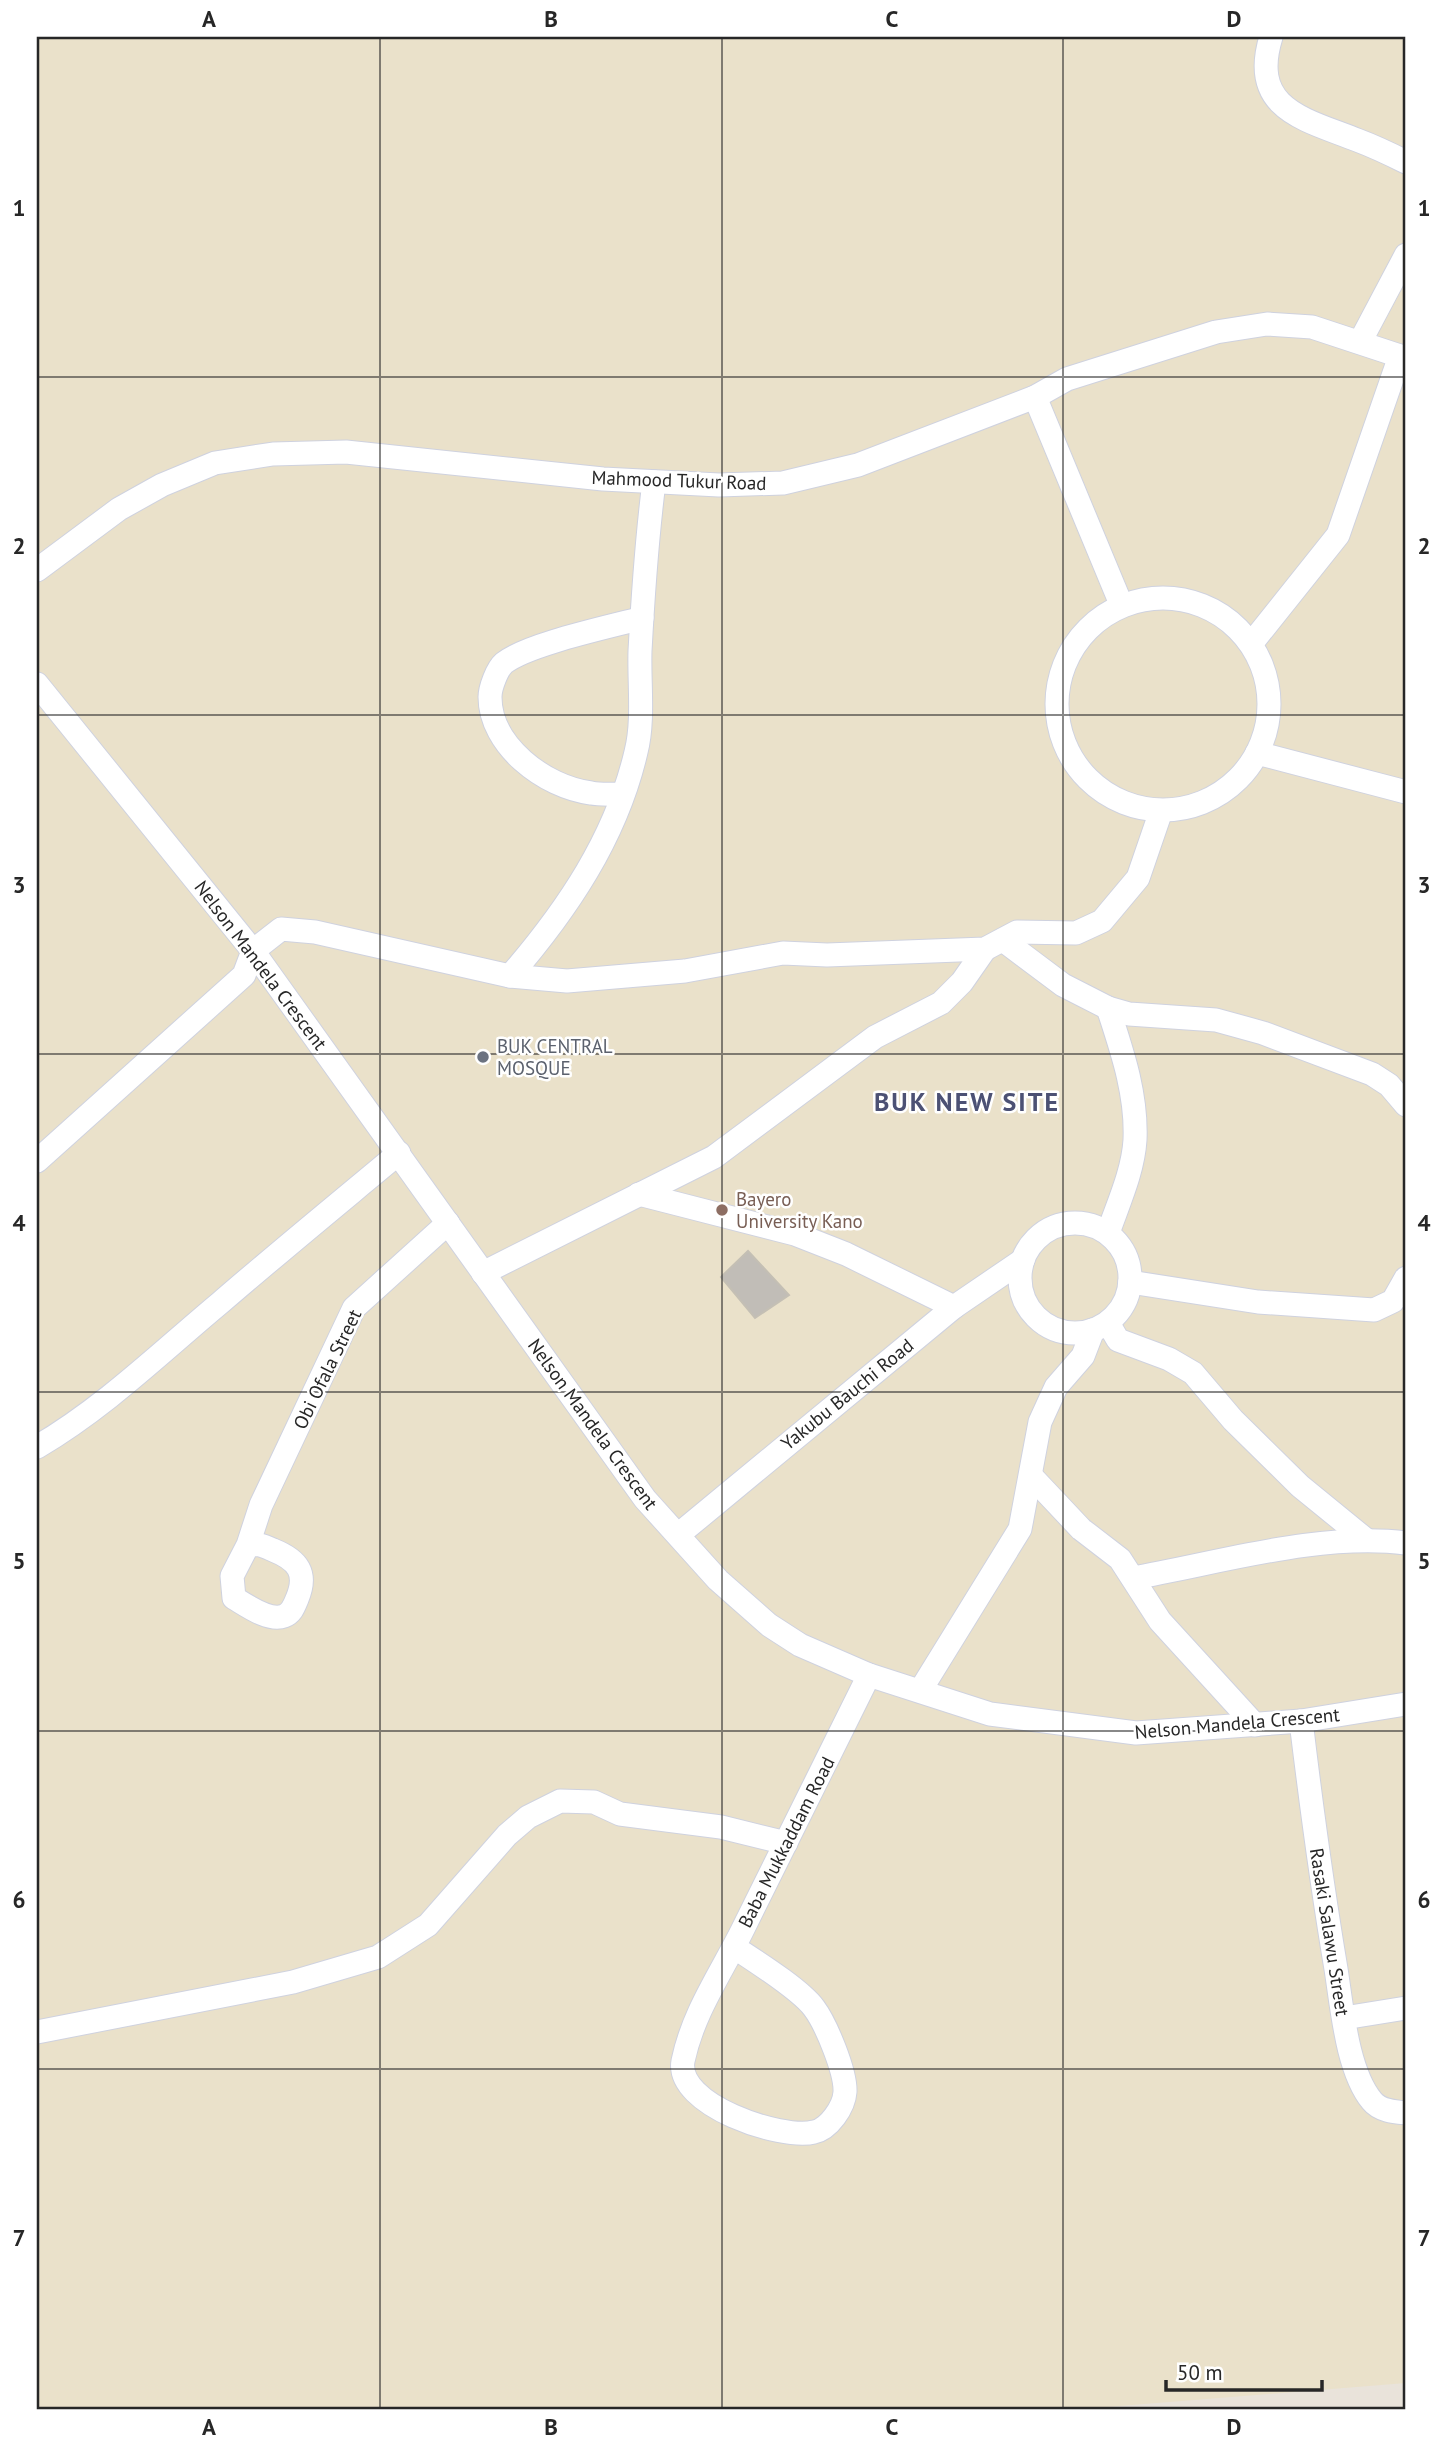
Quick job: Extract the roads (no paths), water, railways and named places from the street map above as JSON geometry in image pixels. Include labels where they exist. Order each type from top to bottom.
[{"type":"street","points":[[1271,37],[1265,55],[1267,81],[1280,104],[1304,121],[1406,162]]},
{"type":"street","points":[[1360,342],[1406,255]]},
{"type":"street","name":"Mahmood Tukur Road","points":[[37,570],[119,509],[162,485],[215,463],[261,456],[346,452],[654,482],[719,485],[783,483],[858,465],[1035,397],[1067,379],[1216,331],[1266,324],[1312,327],[1403,357]]},
{"type":"street","points":[[1251,644],[1338,535],[1403,357]]},
{"type":"street","points":[[1035,397],[1121,604]]},
{"type":"street","points":[[510,976],[551,928],[578,890],[616,815],[637,750],[642,618],[654,482]]},
{"type":"street","points":[[1165,598],[1198,604],[1228,620],[1251,644],[1265,674],[1270,707],[1264,740],[1249,769],[1224,792],[1195,806],[1161,811],[1128,805],[1099,789],[1076,765],[1061,735],[1056,702],[1062,669],[1078,640],[1121,604],[1165,598]]},
{"type":"street","points":[[623,794],[589,793],[550,780],[499,736],[490,716],[490,691],[502,664],[527,651],[642,618]]},
{"type":"street","name":"Nelson Mandela Crescent","points":[[37,684],[253,951],[638,1489],[718,1580],[769,1625],[800,1645],[869,1675],[990,1714],[1067,1726],[1136,1733],[1301,1721],[1406,1704]]},
{"type":"street","points":[[1257,753],[1406,792]]},
{"type":"street","points":[[483,1273],[714,1157],[875,1037],[942,1003],[994,944],[1017,932],[1076,933],[1102,921],[1138,878],[1161,811]]},
{"type":"street","points":[[37,1161],[244,975],[253,951],[281,929],[315,932],[510,976],[567,981],[685,971],[783,953],[827,955],[994,944],[1108,1008],[1129,1014],[1216,1020],[1263,1034],[1373,1074],[1389,1085],[1406,1105]]},
{"type":"street","points":[[1108,1008],[1134,1101],[1135,1142],[1128,1176],[1108,1233]]},
{"type":"street","points":[[37,1447],[73,1426],[139,1374],[218,1304],[399,1153]]},
{"type":"street","points":[[639,1194],[794,1234],[846,1254],[954,1307]]},
{"type":"street","name":"Obi Ofala Street","points":[[247,1545],[261,1505],[354,1308],[448,1223]]},
{"type":"street","points":[[920,1691],[1020,1529],[1032,1477],[1040,1422],[1056,1387],[1083,1356],[1100,1327],[1120,1310],[1130,1282],[1128,1261],[1120,1246],[1108,1233],[1093,1225],[1058,1225],[1043,1233],[1031,1245],[1023,1260],[1020,1278],[1030,1310],[1042,1322],[1067,1332],[1100,1327],[1118,1340],[1169,1359],[1193,1373],[1233,1420],[1300,1486],[1366,1539]]},
{"type":"street","name":"Yakubu Bauchi Road","points":[[678,1535],[954,1307],[1023,1260]]},
{"type":"street","points":[[1130,1282],[1258,1302],[1374,1310],[1393,1301],[1406,1278]]},
{"type":"street","points":[[1032,1477],[1081,1530],[1120,1559],[1160,1621],[1255,1725]]},
{"type":"street","points":[[1133,1578],[1329,1542],[1366,1539],[1406,1543]]},
{"type":"street","name":"Baba Mukkaddam Road","points":[[734,1947],[813,2007],[834,2049],[845,2092],[832,2120],[817,2132],[790,2134],[745,2121],[723,2111],[697,2092],[684,2077],[683,2063],[700,2007],[734,1947],[869,1675]]},
{"type":"street","name":"Rasaki Salawu Street","points":[[1301,1721],[1319,1866],[1344,2018],[1357,2072],[1374,2104],[1389,2111],[1406,2113]]},
{"type":"street","points":[[37,2032],[293,1982],[378,1957],[428,1924],[528,1817],[560,1801],[594,1802],[620,1814],[721,1827],[786,1843]]},
{"type":"street","points":[[1344,2018],[1406,2008]]},
{"type":"place","name":"BUK CENTRAL MOSQUE","points":[[483,1057]]},
{"type":"place","name":"Bayero University Kano","points":[[722,1210]]},
{"type":"district","name":"BUK NEW SITE","points":[[967,1102]]}]
